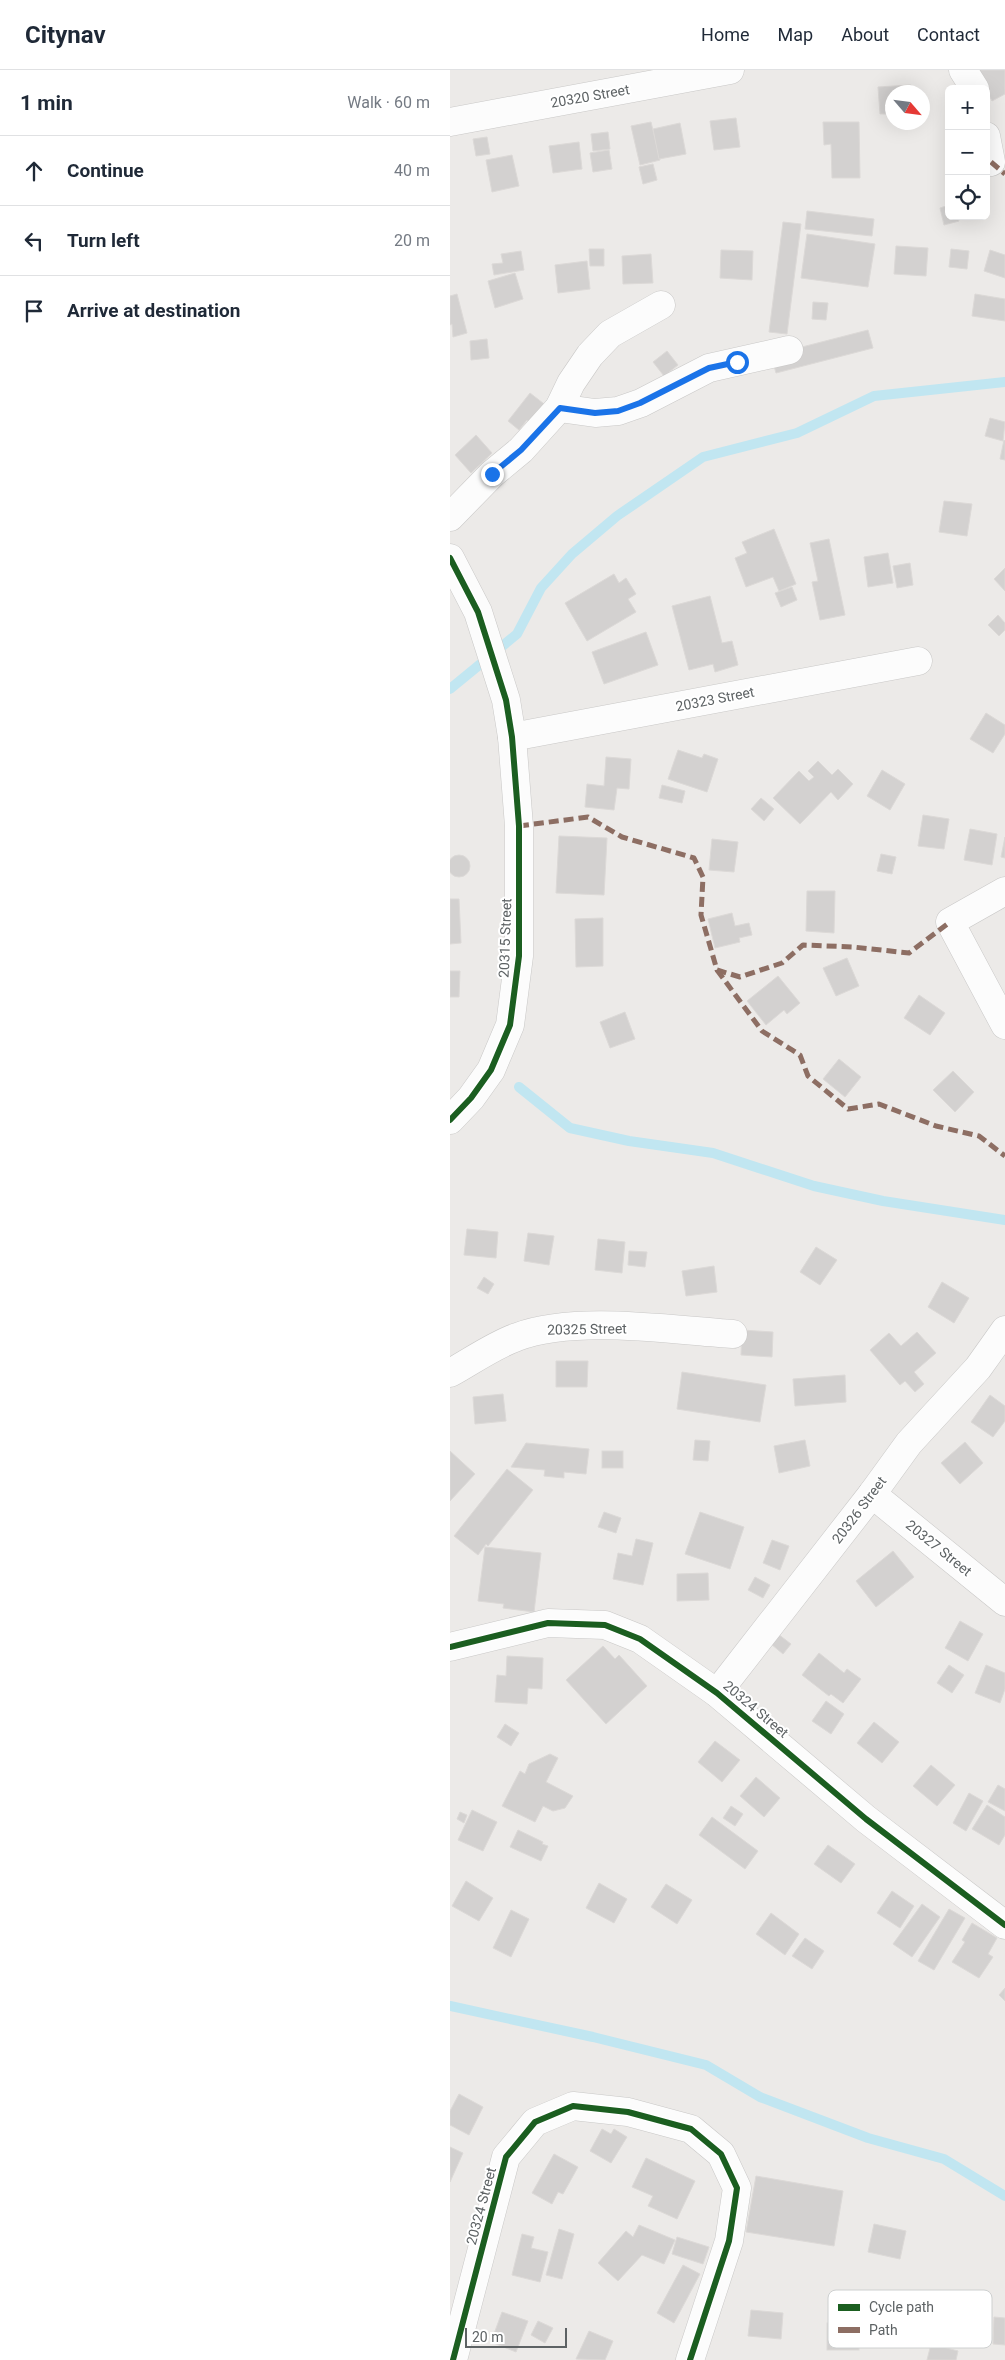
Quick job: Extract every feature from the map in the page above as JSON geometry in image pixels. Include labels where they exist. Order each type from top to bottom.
[{"type":"street","name":"20320 Street","points":[[450,122],[730,70]]},
{"type":"street","points":[[963,70],[972,85]]},
{"type":"street","points":[[990,157],[991,162]]},
{"type":"street","points":[[450,517],[492,474],[521,450],[560,408],[571,383],[580,369],[590,355],[610,334],[661,305]]},
{"type":"street","points":[[560,408],[595,413],[618,411],[640,403],[709,368],[789,350]]},
{"type":"street","name":"20315 Street","points":[[450,558],[482,622],[506,700],[512,737],[519,826],[519,947],[510,1025],[491,1070],[471,1098],[451,1118]]},
{"type":"street","name":"20323 Street","points":[[512,737],[918,661]]},
{"type":"street","points":[[1005,891],[950,922],[1005,1025]]},
{"type":"street","name":"20325 Street","points":[[450,1373],[516,1337],[539,1330],[566,1326],[607,1326],[733,1334]]},
{"type":"street","name":"20326 Street","points":[[717,1692],[872,1494],[909,1443],[978,1368],[1005,1330]]},
{"type":"street","name":"20327 Street","points":[[872,1494],[1005,1602]]},
{"type":"street","name":"20324 Street","points":[[450,1647],[548,1623],[605,1624],[640,1640],[717,1692],[866,1819],[1005,1925]]},
{"type":"street","name":"20324 Street","points":[[453,2360],[506,2157],[535,2122],[573,2106],[628,2112],[690,2129],[721,2154],[737,2188],[730,2241],[694,2359]]},
{"type":"building","points":[[976,70],[1005,70],[1005,94],[992,101],[990,97],[990,85],[984,85]]},
{"type":"building","points":[[878,87],[885,87],[885,114],[880,114]]},
{"type":"building","points":[[736,118],[740,147],[714,150],[710,121]]},
{"type":"building","points":[[651,122],[660,160],[640,165],[631,126]]},
{"type":"building","points":[[823,122],[859,122],[860,178],[832,178],[831,144],[824,145]]},
{"type":"building","points":[[680,123],[686,154],[659,159],[653,129]]},
{"type":"building","points":[[608,132],[610,149],[593,151],[591,134]]},
{"type":"building","points":[[487,137],[490,154],[476,156],[473,139]]},
{"type":"building","points":[[579,142],[582,169],[553,173],[549,146]]},
{"type":"building","points":[[609,150],[612,169],[593,172],[590,153]]},
{"type":"building","points":[[512,155],[519,186],[492,192],[486,160]]},
{"type":"building","points":[[653,164],[657,180],[643,184],[639,167]]},
{"type":"building","points":[[945,206],[945,220],[959,221],[944,225],[940,208]]},
{"type":"building","points":[[807,211],[874,219],[872,236],[805,229]]},
{"type":"building","points":[[783,222],[801,224],[787,334],[769,332]]},
{"type":"building","points":[[807,234],[875,244],[868,287],[801,278]]},
{"type":"building","points":[[896,246],[928,248],[926,276],[894,274]]},
{"type":"building","points":[[589,249],[604,249],[604,266],[590,266]]},
{"type":"building","points":[[951,249],[969,251],[967,269],[949,267]]},
{"type":"building","points":[[721,250],[753,251],[752,280],[720,278]]},
{"type":"building","points":[[990,250],[1005,255],[1005,278],[984,271]]},
{"type":"building","points":[[521,251],[524,270],[494,275],[492,264],[503,263],[501,254]]},
{"type":"building","points":[[651,254],[653,283],[623,284],[622,256]]},
{"type":"building","points":[[587,261],[590,289],[558,293],[555,265]]},
{"type":"building","points":[[515,273],[523,299],[495,308],[488,281]]},
{"type":"building","points":[[457,294],[467,333],[453,337],[452,324],[450,325],[450,296]]},
{"type":"building","points":[[975,294],[1005,299],[1005,321],[972,316]]},
{"type":"building","points":[[813,302],[828,303],[826,320],[812,319]]},
{"type":"building","points":[[868,330],[873,348],[776,373],[771,355]]},
{"type":"building","points":[[487,339],[489,358],[471,360],[470,341]]},
{"type":"building","points":[[667,351],[678,365],[664,376],[653,362]]},
{"type":"building","points":[[530,393],[548,407],[534,426],[527,420],[519,430],[508,421]]},
{"type":"building","points":[[990,418],[1005,422],[1003,441],[985,436]]},
{"type":"building","points":[[476,435],[492,453],[471,473],[455,455]]},
{"type":"building","points":[[1005,441],[1005,460],[1000,459]]},
{"type":"building","points":[[944,501],[972,504],[967,536],[939,532]]},
{"type":"building","points":[[774,529],[796,584],[779,591],[773,577],[746,587],[735,558],[747,553],[742,542]]},
{"type":"building","points":[[829,539],[845,615],[820,620],[812,582],[818,581],[810,543]]},
{"type":"building","points":[[888,553],[893,583],[868,587],[864,557]]},
{"type":"building","points":[[910,563],[913,585],[897,588],[893,566]]},
{"type":"building","points":[[1005,568],[1005,591],[994,579]]},
{"type":"building","points":[[614,574],[619,583],[626,578],[636,594],[628,599],[636,612],[587,641],[565,603]]},
{"type":"building","points":[[792,587],[797,600],[781,607],[775,593]]},
{"type":"building","points":[[710,596],[722,643],[732,641],[738,665],[715,672],[713,664],[689,670],[672,606]]},
{"type":"building","points":[[998,615],[1005,623],[1005,630],[999,636],[988,625]]},
{"type":"building","points":[[646,632],[658,665],[604,684],[592,652]]},
{"type":"building","points":[[986,713],[1005,725],[1005,734],[993,753],[970,739]]},
{"type":"building","points":[[678,750],[702,758],[704,754],[718,759],[707,792],[668,779]]},
{"type":"building","points":[[606,757],[631,759],[629,789],[617,788],[614,810],[585,807],[587,784],[604,786]]},
{"type":"building","points":[[818,761],[832,775],[838,769],[853,784],[838,800],[831,792],[800,824],[773,798],[799,771],[809,781],[814,777],[808,771]]},
{"type":"building","points":[[882,770],[905,784],[890,810],[867,796]]},
{"type":"building","points":[[662,785],[685,791],[682,803],[659,798]]},
{"type":"building","points":[[761,798],[774,809],[764,821],[751,809]]},
{"type":"building","points":[[923,815],[949,819],[944,849],[918,846]]},
{"type":"building","points":[[970,829],[997,834],[992,865],[964,860]]},
{"type":"building","points":[[559,836],[607,838],[604,895],[556,893]]},
{"type":"building","points":[[1005,837],[1005,858],[1001,857]]},
{"type":"building","points":[[712,839],[738,842],[734,872],[709,870]]},
{"type":"building","points":[[881,854],[896,857],[892,874],[877,871]]},
{"type":"building","points":[[459,855],[467,858],[470,866],[467,874],[459,877],[451,874],[448,866],[451,858]]},
{"type":"building","points":[[807,891],[835,891],[834,933],[806,931]]},
{"type":"building","points":[[450,899],[459,899],[461,943],[450,944]]},
{"type":"building","points":[[732,913],[735,926],[749,923],[752,935],[739,938],[740,942],[715,948],[708,919]]},
{"type":"building","points":[[603,918],[603,966],[576,967],[575,919]]},
{"type":"building","points":[[847,958],[859,986],[836,996],[823,968]]},
{"type":"building","points":[[450,971],[460,971],[459,997],[450,997]]},
{"type":"building","points":[[778,976],[800,1003],[787,1014],[784,1010],[766,1025],[747,1001]]},
{"type":"building","points":[[919,995],[945,1013],[930,1035],[904,1018]]},
{"type":"building","points":[[625,1012],[635,1039],[610,1048],[600,1022]]},
{"type":"building","points":[[839,1059],[861,1077],[845,1097],[823,1079]]},
{"type":"building","points":[[953,1071],[974,1092],[955,1112],[933,1090]]},
{"type":"building","points":[[467,1229],[498,1232],[496,1258],[464,1255]]},
{"type":"building","points":[[528,1233],[554,1236],[549,1265],[524,1261]]},
{"type":"building","points":[[598,1239],[625,1242],[622,1273],[595,1270]]},
{"type":"building","points":[[816,1247],[837,1260],[820,1285],[800,1272]]},
{"type":"building","points":[[629,1251],[647,1252],[645,1267],[628,1265]]},
{"type":"building","points":[[714,1266],[717,1292],[686,1296],[682,1271]]},
{"type":"building","points":[[484,1277],[494,1284],[488,1294],[477,1288]]},
{"type":"building","points":[[942,1282],[969,1298],[954,1323],[928,1307]]},
{"type":"building","points":[[742,1330],[773,1332],[772,1357],[741,1355]]},
{"type":"building","points":[[917,1332],[936,1353],[914,1372],[924,1384],[915,1392],[905,1381],[900,1385],[870,1350],[889,1333],[901,1346]]},
{"type":"building","points":[[556,1361],[588,1361],[587,1387],[556,1387]]},
{"type":"building","points":[[682,1372],[766,1385],[760,1422],[677,1409]]},
{"type":"building","points":[[845,1375],[846,1402],[795,1406],[793,1379]]},
{"type":"building","points":[[503,1394],[506,1421],[475,1424],[473,1397]]},
{"type":"building","points":[[990,1395],[1005,1406],[1005,1421],[993,1437],[971,1422]]},
{"type":"building","points":[[695,1440],[710,1441],[708,1461],[693,1460]]},
{"type":"building","points":[[805,1440],[810,1466],[779,1473],[774,1446]]},
{"type":"building","points":[[965,1442],[983,1463],[960,1484],[941,1463]]},
{"type":"building","points":[[526,1443],[589,1449],[586,1474],[564,1472],[564,1478],[544,1476],[545,1470],[511,1467]]},
{"type":"building","points":[[450,1451],[475,1474],[450,1501]]},
{"type":"building","points":[[602,1451],[623,1451],[623,1468],[602,1468]]},
{"type":"building","points":[[507,1469],[533,1490],[488,1546],[486,1544],[478,1555],[454,1536]]},
{"type":"building","points":[[604,1512],[621,1518],[616,1533],[598,1527]]},
{"type":"building","points":[[700,1512],[744,1527],[730,1569],[685,1554]]},
{"type":"building","points":[[636,1539],[653,1543],[643,1585],[613,1579],[618,1553],[632,1556]]},
{"type":"building","points":[[772,1540],[789,1546],[780,1570],[763,1563]]},
{"type":"building","points":[[485,1547],[541,1553],[534,1612],[503,1608],[504,1604],[478,1601]]},
{"type":"building","points":[[893,1551],[914,1577],[876,1607],[856,1581]]},
{"type":"building","points":[[708,1573],[709,1600],[677,1601],[677,1574]]},
{"type":"building","points":[[755,1577],[770,1585],[763,1598],[748,1590]]},
{"type":"building","points":[[960,1621],[983,1634],[968,1661],[945,1648]]},
{"type":"building","points":[[778,1634],[791,1644],[783,1654],[771,1644]]},
{"type":"building","points":[[603,1646],[615,1659],[619,1655],[647,1686],[606,1724],[566,1680]]},
{"type":"building","points":[[819,1653],[844,1673],[847,1669],[861,1679],[843,1703],[831,1694],[829,1696],[802,1675]]},
{"type":"building","points":[[507,1656],[543,1658],[542,1689],[528,1688],[527,1704],[495,1702],[497,1675],[506,1676]]},
{"type":"building","points":[[949,1665],[964,1675],[952,1693],[937,1683]]},
{"type":"building","points":[[986,1665],[1005,1673],[1005,1689],[1000,1703],[975,1693]]},
{"type":"building","points":[[826,1701],[844,1714],[831,1734],[812,1721]]},
{"type":"building","points":[[874,1722],[899,1742],[882,1763],[857,1743]]},
{"type":"building","points":[[505,1724],[519,1733],[511,1746],[497,1737]]},
{"type":"building","points":[[715,1741],[740,1760],[722,1782],[698,1762]]},
{"type":"building","points":[[550,1754],[558,1758],[546,1782],[573,1796],[565,1808],[553,1811],[543,1806],[535,1822],[502,1806],[520,1771],[525,1774],[529,1764]]},
{"type":"building","points":[[931,1765],[955,1785],[937,1806],[913,1786]]},
{"type":"building","points":[[756,1777],[780,1798],[764,1817],[740,1796]]},
{"type":"building","points":[[998,1785],[1005,1789],[1005,1811],[988,1802]]},
{"type":"building","points":[[969,1793],[983,1801],[966,1831],[953,1823]]},
{"type":"building","points":[[987,1805],[1005,1817],[1005,1835],[999,1845],[972,1829]]},
{"type":"building","points":[[731,1806],[743,1814],[735,1826],[723,1818]]},
{"type":"building","points":[[472,1810],[497,1822],[483,1851],[458,1840]]},
{"type":"building","points":[[460,1812],[467,1815],[464,1823],[457,1819]]},
{"type":"building","points":[[712,1817],[758,1851],[745,1869],[699,1835]]},
{"type":"building","points":[[518,1830],[548,1846],[541,1861],[510,1847]]},
{"type":"building","points":[[828,1845],[855,1864],[841,1883],[814,1864]]},
{"type":"building","points":[[466,1881],[493,1898],[479,1921],[452,1906]]},
{"type":"building","points":[[599,1883],[627,1899],[614,1923],[586,1908]]},
{"type":"building","points":[[666,1884],[692,1900],[677,1924],[651,1907]]},
{"type":"building","points":[[892,1891],[914,1906],[900,1928],[877,1913]]},
{"type":"building","points":[[922,1904],[940,1917],[912,1957],[893,1944]]},
{"type":"building","points":[[949,1909],[965,1918],[934,1970],[918,1961]]},
{"type":"building","points":[[511,1910],[529,1919],[511,1957],[493,1948]]},
{"type":"building","points":[[771,1913],[799,1934],[785,1955],[756,1934]]},
{"type":"building","points":[[972,1923],[997,1938],[988,1954],[993,1957],[979,1978],[952,1962],[965,1942],[962,1940]]},
{"type":"building","points":[[805,1938],[824,1951],[812,1969],[792,1956]]},
{"type":"building","points":[[1005,1988],[1005,2001],[999,1995]]},
{"type":"building","points":[[459,2094],[483,2107],[469,2135],[450,2125],[450,2111]]},
{"type":"building","points":[[602,2129],[611,2134],[614,2129],[627,2137],[611,2163],[590,2151]]},
{"type":"building","points":[[450,2147],[463,2153],[450,2182]]},
{"type":"building","points":[[554,2154],[578,2167],[563,2194],[558,2192],[552,2204],[532,2193]]},
{"type":"building","points":[[646,2158],[695,2181],[677,2219],[648,2206],[653,2196],[632,2187]]},
{"type":"building","points":[[756,2176],[843,2191],[834,2246],[746,2232]]},
{"type":"building","points":[[874,2224],[906,2231],[900,2259],[868,2252]]},
{"type":"building","points":[[639,2225],[675,2240],[664,2264],[642,2255],[618,2281],[598,2263],[626,2231],[633,2237]]},
{"type":"building","points":[[559,2229],[574,2234],[562,2279],[546,2275]]},
{"type":"building","points":[[522,2234],[534,2237],[531,2248],[548,2252],[540,2282],[512,2275]]},
{"type":"building","points":[[677,2237],[709,2247],[703,2264],[672,2254]]},
{"type":"building","points":[[683,2265],[700,2274],[674,2323],[657,2313]]},
{"type":"building","points":[[751,2310],[783,2313],[781,2339],[748,2336]]},
{"type":"building","points":[[502,2312],[528,2321],[516,2352],[491,2342]]},
{"type":"building","points":[[994,2317],[1005,2318],[1005,2345],[993,2344]]},
{"type":"building","points":[[538,2321],[553,2328],[545,2343],[531,2335]]},
{"type":"building","points":[[827,2323],[828,2348],[859,2348],[859,2350],[827,2350]]},
{"type":"building","points":[[589,2331],[613,2341],[605,2360],[576,2359]]},
{"type":"building","points":[[930,2348],[946,2348],[958,2351],[956,2360],[927,2360]]},
{"type":"waterway","points":[[450,689],[517,634],[541,588],[572,554],[617,516],[703,457],[797,433],[874,396],[1005,382]]},
{"type":"waterway","points":[[519,1087],[570,1128],[629,1141],[713,1153],[814,1186],[883,1201],[1005,1220]]},
{"type":"waterway","points":[[450,2006],[593,2037],[706,2065],[760,2097],[868,2138],[944,2159],[1005,2196]]},
{"type":"marked path","points":[[991,162],[1005,174]]},
{"type":"marked path","points":[[519,826],[588,817],[622,837],[694,858],[703,877],[701,915],[717,970],[740,977],[782,963],[803,945],[853,947],[909,953],[950,922]]},
{"type":"marked path","points":[[717,970],[762,1031],[800,1055],[808,1076],[848,1109],[879,1104],[936,1126],[979,1136],[1005,1156]]},
{"type":"cycle path","points":[[450,558],[478,612],[506,700],[512,737],[519,826],[519,956],[510,1025],[491,1070],[471,1098],[450,1120]]},
{"type":"cycle path","points":[[450,1647],[548,1623],[605,1625],[640,1639],[717,1693],[866,1819],[1005,1925]]},
{"type":"cycle path","points":[[453,2360],[506,2157],[535,2122],[573,2106],[628,2112],[691,2129],[721,2154],[737,2188],[729,2241],[690,2360]]},
{"type":"route","points":[[492,474],[521,450],[560,408],[595,413],[618,411],[640,403],[709,368],[737,362]]}]
